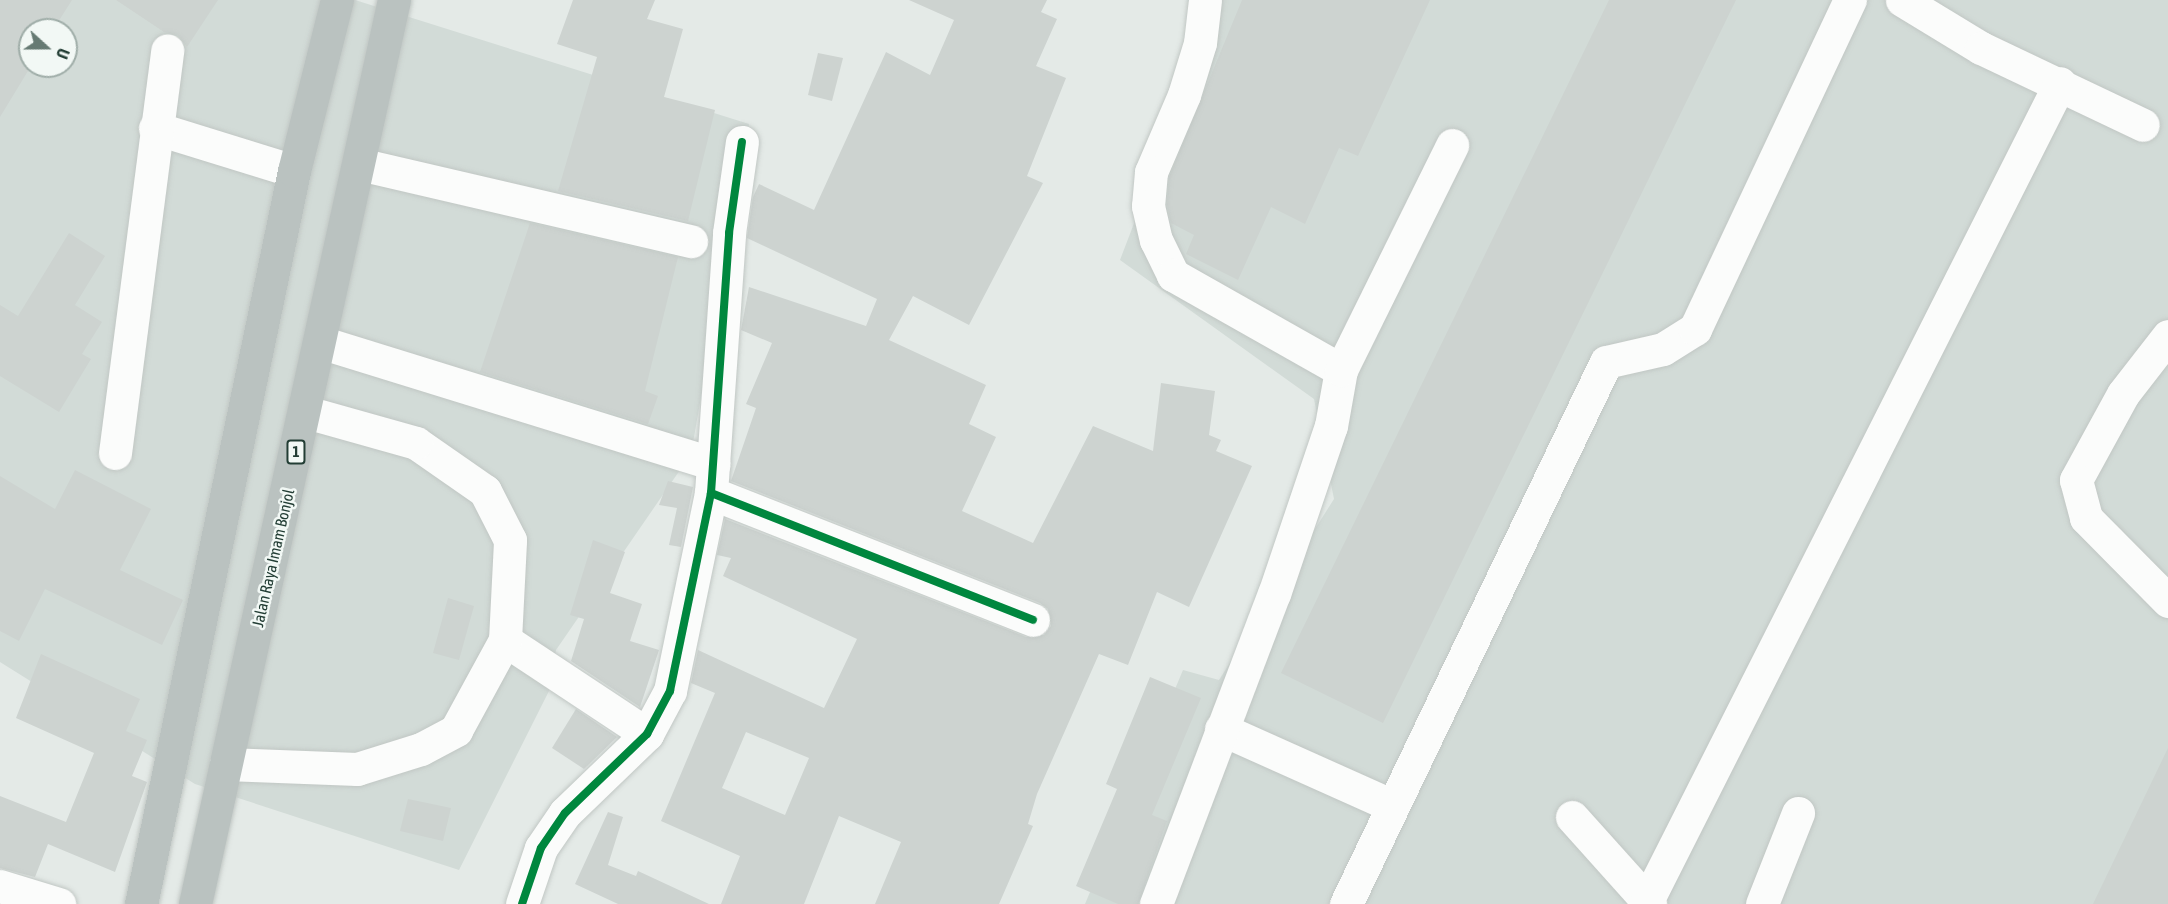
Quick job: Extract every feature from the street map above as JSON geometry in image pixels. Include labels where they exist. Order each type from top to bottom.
[{"type":"highway","points":[[141,904],[294,171],[337,0]]},
{"type":"highway","name":"Jalan Raya Imam Bonjol","points":[[195,904],[306,412],[394,0]]},
{"type":"street","points":[[1205,0],[1200,43],[1184,95],[1151,172],[1148,206],[1156,240],[1173,276],[1341,370]]},
{"type":"street","points":[[1346,904],[1391,805],[1606,362],[1663,349],[1695,329],[1850,0]]},
{"type":"street","points":[[1902,0],[1981,48],[2060,83],[2143,124]]},
{"type":"street","points":[[115,453],[155,128],[167,50]]},
{"type":"street","points":[[1572,817],[1648,902],[2060,83]]},
{"type":"street","points":[[155,128],[294,171]]},
{"type":"street","points":[[522,904],[541,848],[565,813],[646,734],[670,691],[712,478],[729,232],[742,142]]},
{"type":"street","points":[[1156,904],[1330,426],[1341,370],[1452,145]]},
{"type":"street","points":[[359,164],[691,241]]},
{"type":"street","points":[[2168,336],[2123,394],[2076,480],[2086,518],[2168,602]]},
{"type":"street","points":[[320,342],[712,478],[1033,620]]},
{"type":"street","points":[[226,764],[357,769],[421,749],[456,730],[505,640],[510,540],[485,491],[416,443],[306,412]]},
{"type":"street","points":[[505,640],[646,734]]},
{"type":"street","points":[[1221,729],[1391,805]]},
{"type":"street","points":[[1762,904],[1798,813]]},
{"type":"street","points":[[0,886],[59,904]]},
{"type":"shaded area","points":[[0,0],[355,0],[749,124],[691,454],[556,650],[550,689],[459,870],[195,784],[0,662]]},
{"type":"shaded area","points":[[1188,0],[2168,0],[2168,904],[1085,904],[1183,670],[1219,680],[1334,499],[1314,399],[1120,260],[1196,61]]},
{"type":"building","points":[[0,0],[72,0],[61,18],[18,18],[18,78],[24,78],[0,117]]},
{"type":"building","points":[[116,0],[218,0],[187,47],[178,35],[164,32]]},
{"type":"building","points":[[573,0],[655,0],[647,19],[683,29],[664,97],[715,110],[688,221],[558,191],[597,57],[557,44]]},
{"type":"building","points":[[909,0],[1047,0],[1041,12],[1057,19],[1036,66],[1066,78],[1027,176],[1043,183],[969,325],[913,296],[889,340],[986,385],[969,424],[996,437],[962,511],[1033,543],[1093,426],[1153,451],[1161,383],[1215,391],[1209,435],[1221,440],[1216,451],[1252,466],[1189,607],[1157,592],[1128,665],[1099,654],[1037,794],[1028,824],[1033,826],[999,904],[875,904],[901,842],[839,816],[804,904],[721,904],[740,856],[661,821],[715,693],[691,683],[698,650],[824,708],[857,639],[723,576],[731,558],[717,555],[725,519],[1026,637],[1044,635],[1051,626],[1048,609],[1040,603],[731,481],[756,408],[746,404],[772,343],[741,330],[749,287],[866,326],[877,299],[747,238],[753,197],[759,184],[814,210],[886,52],[930,75],[954,20]],"holes":[[[746,732],[809,758],[785,815],[722,788]]]},
{"type":"building","points":[[1242,0],[1430,0],[1358,156],[1339,148],[1305,224],[1271,207],[1238,280],[1186,254],[1194,235],[1171,223],[1167,205],[1169,177]]},
{"type":"building","points":[[1609,0],[1736,0],[1383,723],[1281,673]]},
{"type":"building","points":[[818,53],[843,58],[832,101],[808,95]]},
{"type":"building","points":[[530,223],[678,257],[645,391],[658,396],[648,424],[480,372]]},
{"type":"building","points":[[69,233],[105,256],[75,305],[102,322],[82,354],[91,359],[59,412],[0,376],[0,305],[18,316]]},
{"type":"building","points":[[75,470],[151,509],[120,570],[183,600],[162,645],[45,589],[19,641],[0,631],[0,476],[55,509]]},
{"type":"building","points":[[668,481],[693,487],[681,547],[669,545],[677,508],[659,505]]},
{"type":"building","points":[[593,540],[625,552],[610,593],[642,604],[630,641],[659,650],[640,707],[571,661],[584,619],[570,615]]},
{"type":"building","points":[[448,598],[474,606],[459,660],[433,653]]},
{"type":"building","points":[[41,654],[140,699],[126,731],[147,740],[132,776],[147,782],[115,872],[48,844],[35,877],[0,868],[0,796],[66,822],[94,753],[16,718]]},
{"type":"building","points":[[1150,677],[1201,698],[1152,815],[1167,821],[1138,904],[1118,904],[1076,886],[1117,789],[1106,784]]},
{"type":"building","points":[[576,709],[617,737],[584,769],[552,748]]},
{"type":"building","points":[[2168,748],[2168,904],[2093,904]]},
{"type":"building","points":[[408,799],[451,808],[443,841],[400,831]]},
{"type":"building","points":[[608,812],[623,817],[608,865],[636,876],[638,871],[709,904],[618,904],[575,884]]},
{"type":"cycle path","points":[[522,904],[541,848],[565,813],[647,734],[670,691],[711,493],[729,233],[742,142]]},
{"type":"cycle path","points":[[711,493],[1033,620]]}]
